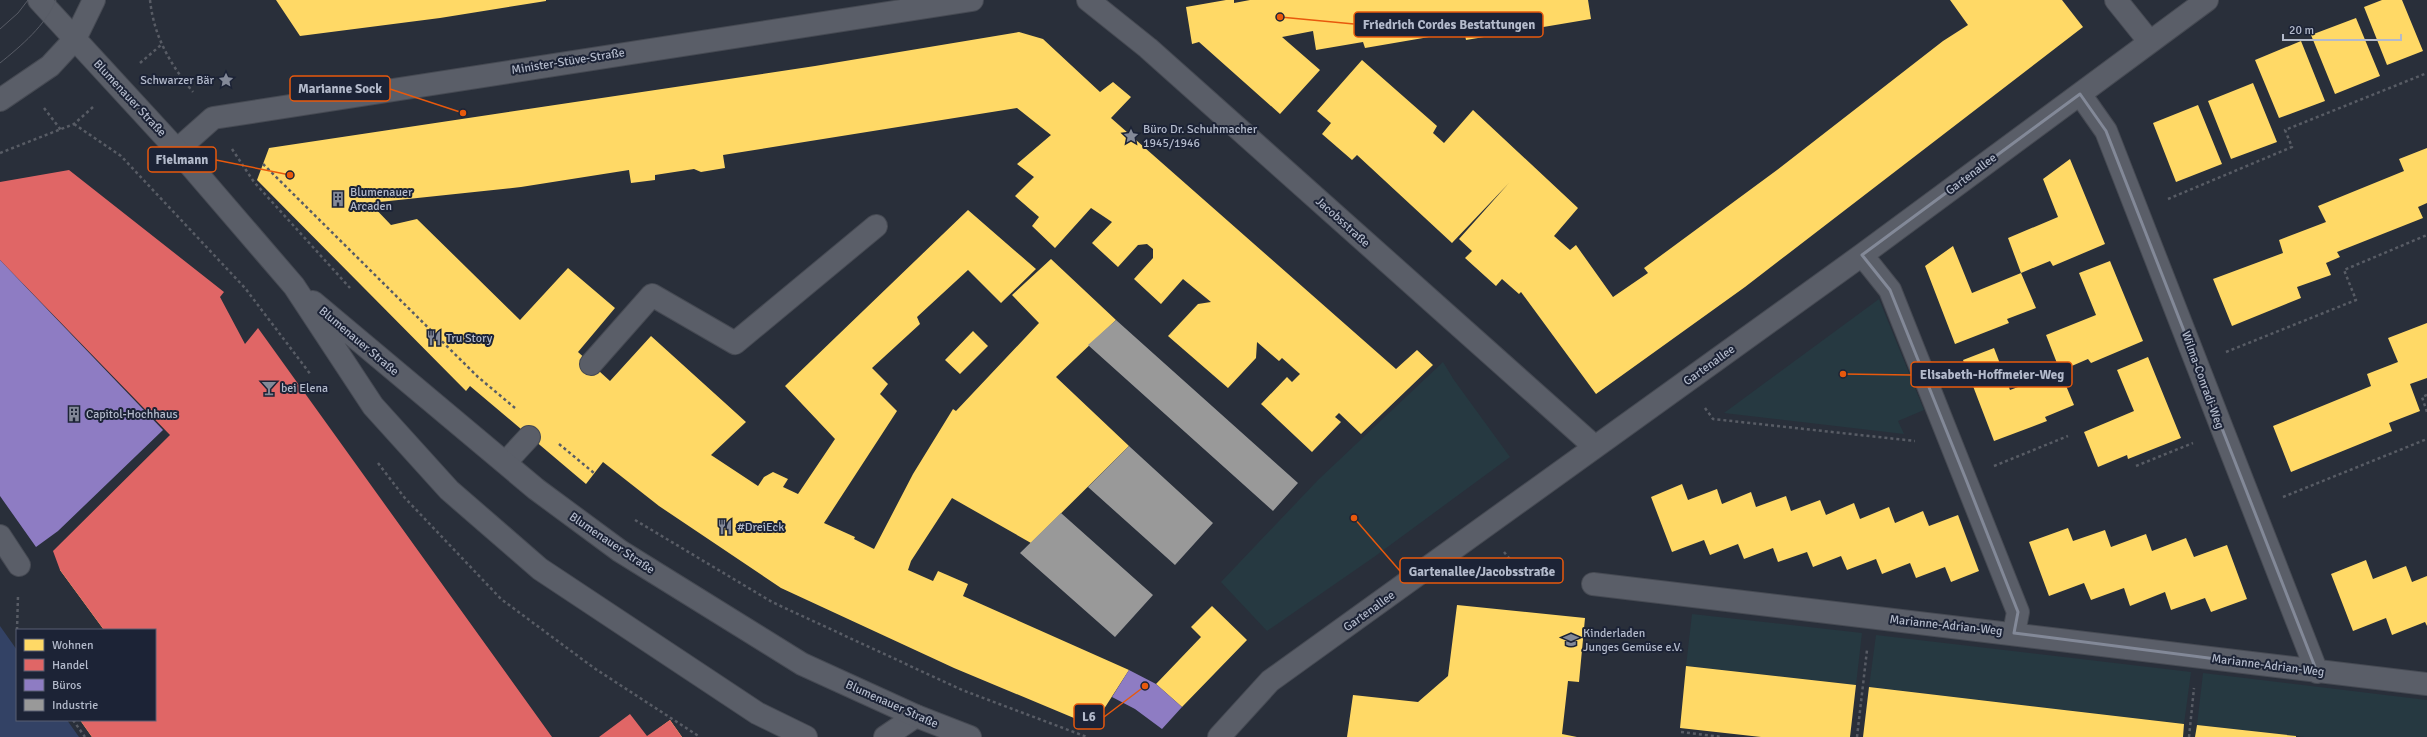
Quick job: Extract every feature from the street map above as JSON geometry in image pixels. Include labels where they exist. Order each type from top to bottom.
[{"type":"street","points":[[40,0],[75,38]]},
{"type":"street","points":[[0,100],[50,66],[75,38],[94,0]]},
{"type":"street","name":"Minister-Stüve-Straße","points":[[213,118],[972,0]]},
{"type":"street","name":"Jacobsstraße","points":[[1088,0],[1148,48],[1595,447]]},
{"type":"street","points":[[2116,0],[2149,41]]},
{"type":"street","name":"Gartenallee","points":[[1219,737],[1270,681],[1862,255],[2080,94],[2149,41],[2207,0]]},
{"type":"street","name":"Blumenauer Straße","points":[[75,38],[177,150],[294,286],[373,406],[449,490],[540,569],[758,713],[806,737]]},
{"type":"street","name":"Wilma-Conradi-Weg","points":[[2080,94],[2106,131],[2198,363],[2222,430],[2317,672]]},
{"type":"street","points":[[177,150],[213,118]]},
{"type":"street","points":[[591,364],[652,295],[735,343],[876,226]]},
{"type":"street","points":[[1862,255],[1890,290],[2018,612],[2014,633]]},
{"type":"street","name":"Blumenauer Straße","points":[[294,286],[506,462],[536,490],[620,551],[802,664],[916,716],[970,737]]},
{"type":"street","points":[[506,462],[529,437]]},
{"type":"street","points":[[0,536],[19,565]]},
{"type":"street","name":"Marianne-Adrian-Weg","points":[[1593,584],[2014,633],[2317,672],[2427,684]]},
{"type":"street","points":[[885,737],[916,716]]},
{"type":"path","points":[[150,0],[152,20],[161,45],[174,68],[213,118],[254,182],[356,294]]},
{"type":"path","points":[[0,152],[74,124],[161,45]]},
{"type":"path","points":[[2138,211],[2292,147],[2285,130],[2427,72]]},
{"type":"path","points":[[263,164],[478,377]]},
{"type":"path","points":[[2198,363],[2356,300],[2344,270],[2427,235]]},
{"type":"path","points":[[1686,382],[1713,419],[1930,443],[1949,437]]},
{"type":"path","points":[[2427,395],[2422,397],[2427,412]]},
{"type":"path","points":[[2136,466],[2222,430]]},
{"type":"path","points":[[1965,477],[2068,436]]},
{"type":"path","points":[[2253,510],[2427,439]]},
{"type":"path","points":[[631,517],[772,602],[962,690],[1087,737]]},
{"type":"path","points":[[1486,527],[1512,563],[1593,584]]},
{"type":"path","points":[[1857,737],[1870,617]]},
{"type":"path","points":[[2189,737],[2198,656]]},
{"type":"path","points":[[74,721],[85,737]]},
{"type":"path","points":[[1682,732],[1722,737]]},
{"type":"highlighted area","points":[[2080,94],[2106,131],[2317,672],[2014,633],[2018,612],[1890,290],[1862,255]]},
{"type":"shaded area","points":[[1879,299],[1924,410],[1898,421],[1904,434],[1724,413]]},
{"type":"shaded area","points":[[1443,362],[1454,380],[1510,457],[1374,557],[1267,631],[1221,582],[1318,480]]},
{"type":"shaded area","points":[[1692,614],[1862,633],[1856,685],[1686,666]]},
{"type":"shaded area","points":[[1876,635],[2191,672],[2184,724],[1869,687]]},
{"type":"shaded area","points":[[2203,673],[2427,700],[2427,737],[2304,737],[2197,725]]},
{"type":"water","points":[[0,626],[16,649],[16,721],[68,721],[79,737],[0,737]]},
{"type":"building: Wohnen","points":[[276,0],[546,1],[440,18],[300,36]]},
{"type":"building: Wohnen","points":[[1234,0],[1234,3],[1250,0],[1588,0],[1591,19],[1466,40],[1464,31],[1365,48],[1363,42],[1316,50],[1313,31],[1282,37],[1320,70],[1280,114],[1199,42],[1192,44],[1186,7]]},
{"type":"building: Wohnen","points":[[1950,0],[2062,0],[2083,27],[1745,287],[1596,394],[1521,292],[1519,294],[1502,279],[1496,286],[1465,258],[1472,251],[1459,239],[1509,183],[1452,243],[1357,155],[1352,160],[1322,134],[1331,123],[1317,111],[1362,60],[1437,126],[1433,133],[1444,143],[1473,110],[1578,208],[1554,236],[1570,250],[1576,245],[1613,297],[1648,273],[1644,268],[1777,170],[1943,41],[1968,25]]},
{"type":"building: Wohnen","points":[[2382,0],[2402,0],[2423,51],[2387,65],[2364,7]]},
{"type":"building: Wohnen","points":[[2356,18],[2380,76],[2335,94],[2311,35]]},
{"type":"building: Wohnen","points":[[1019,32],[1043,39],[1100,92],[1113,82],[1131,97],[1111,118],[1396,369],[1417,350],[1433,365],[1361,434],[1339,413],[1335,417],[1341,422],[1312,452],[1261,404],[1287,377],[1292,382],[1300,374],[1282,358],[1279,361],[1257,342],[1256,358],[1228,388],[1168,336],[1198,304],[1211,302],[1183,279],[1161,304],[1134,279],[1153,258],[1153,249],[1147,244],[1138,245],[1118,267],[1092,243],[1112,222],[1091,208],[1055,248],[1032,226],[1039,217],[1015,196],[1034,177],[1017,164],[1051,135],[1017,108],[723,155],[725,168],[701,172],[694,169],[655,175],[655,180],[631,183],[629,170],[521,187],[370,203],[391,225],[417,219],[520,320],[568,268],[615,308],[578,352],[610,381],[651,336],[746,422],[711,455],[758,486],[764,477],[773,472],[788,479],[783,487],[798,494],[835,439],[785,386],[968,210],[1036,269],[1001,303],[968,270],[917,317],[920,324],[872,368],[888,384],[880,394],[897,411],[824,523],[855,537],[854,539],[874,549],[913,474],[953,409],[956,411],[1039,323],[1012,295],[1051,259],[1116,320],[1056,377],[1129,446],[1031,543],[952,498],[911,561],[908,570],[933,581],[938,571],[968,584],[963,596],[1129,670],[1093,726],[954,668],[781,588],[659,506],[603,462],[586,484],[470,386],[466,391],[257,180],[269,148],[815,66]]},
{"type":"building: Wohnen","points":[[2301,41],[2325,101],[2279,118],[2255,60]]},
{"type":"building: Wohnen","points":[[2253,83],[2277,142],[2231,159],[2208,101]]},
{"type":"building: Wohnen","points":[[2198,105],[2222,164],[2176,182],[2153,123]]},
{"type":"building: Wohnen","points":[[2427,148],[2427,203],[2418,207],[2423,218],[2337,252],[2340,257],[2326,263],[2331,275],[2297,287],[2301,298],[2232,326],[2213,279],[2283,253],[2279,240],[2326,222],[2318,206],[2404,171],[2399,159]]},
{"type":"building: Wohnen","points":[[2070,159],[2105,244],[2053,266],[2050,261],[2021,273],[2008,238],[2058,217],[2043,179]]},
{"type":"building: Wohnen","points":[[1953,246],[1972,293],[2021,273],[2036,308],[2007,319],[2009,323],[1955,344],[1925,266]]},
{"type":"building: Wohnen","points":[[2110,261],[2143,341],[2091,363],[2088,359],[2060,371],[2046,335],[2096,315],[2079,273]]},
{"type":"building: Wohnen","points":[[2427,323],[2427,378],[2410,384],[2420,411],[2389,423],[2392,431],[2291,472],[2273,426],[2371,386],[2367,374],[2398,362],[2388,338]]},
{"type":"building: Wohnen","points":[[973,331],[988,346],[960,374],[945,360]]},
{"type":"building: Wohnen","points":[[1994,348],[2010,390],[2060,371],[2074,405],[2045,417],[2047,421],[1994,441],[1963,360]]},
{"type":"building: Wohnen","points":[[2148,357],[2181,438],[2128,459],[2127,455],[2098,467],[2084,432],[2134,411],[2117,370]]},
{"type":"building: Wohnen","points":[[266,371],[461,658],[482,641],[548,734],[545,737],[467,737],[460,727],[446,737],[413,737],[192,429],[237,372],[245,387]]},
{"type":"building: Wohnen","points":[[1682,484],[1688,500],[1717,489],[1722,504],[1751,492],[1756,507],[1786,496],[1791,511],[1820,500],[1826,515],[1854,503],[1860,519],[1889,507],[1895,523],[1923,511],[1929,526],[1958,515],[1979,571],[1951,582],[1945,567],[1916,578],[1910,563],[1882,574],[1876,559],[1847,570],[1841,556],[1813,567],[1807,552],[1778,562],[1773,548],[1744,559],[1738,544],[1710,555],[1704,540],[1672,552],[1651,497]]},
{"type":"building: Wohnen","points":[[129,519],[199,616],[157,647],[223,737],[92,737],[81,721],[156,721],[156,629],[103,629],[60,570]]},
{"type":"building: Wohnen","points":[[2068,528],[2073,541],[2105,530],[2111,547],[2146,534],[2152,551],[2186,538],[2194,557],[2227,545],[2247,599],[2211,612],[2205,598],[2171,610],[2165,592],[2130,606],[2124,588],[2091,600],[2084,583],[2049,596],[2029,542]]},
{"type":"building: Wohnen","points":[[2366,560],[2373,579],[2406,566],[2412,582],[2427,576],[2427,626],[2425,622],[2392,635],[2386,618],[2353,631],[2331,574]]},
{"type":"building: Wohnen","points":[[1457,605],[1585,618],[1579,682],[1568,681],[1562,734],[1577,737],[1347,737],[1353,695],[1418,702],[1448,676]]},
{"type":"building: Wohnen","points":[[1212,606],[1247,640],[1182,707],[1156,684],[1201,637],[1191,627]]},
{"type":"building: Wohnen","points":[[1686,666],[1856,685],[1850,737],[1761,737],[1680,728]]},
{"type":"building: Wohnen","points":[[1869,687],[2184,724],[2183,737],[1863,737]]},
{"type":"building: Wohnen","points":[[670,720],[682,737],[647,737]]},
{"type":"building: Wohnen","points":[[2197,725],[2296,736],[2296,737],[2195,737]]},
{"type":"building: Handel","points":[[69,170],[224,292],[220,297],[245,344],[258,328],[552,737],[92,737],[81,721],[156,721],[156,629],[103,629],[60,570],[53,551],[170,435],[0,260],[0,182]]},
{"type":"building: Handel","points":[[630,714],[647,736],[670,720],[682,737],[599,737]]},
{"type":"building: Büros","name":"Capitol-Hochhaus","points":[[0,260],[163,430],[58,531],[36,547],[0,496]]},
{"type":"building: Büros","points":[[1129,670],[1156,684],[1182,707],[1162,729],[1135,709],[1112,697]]},
{"type":"building: Industrie","points":[[1116,320],[1298,483],[1273,511],[1088,345]]},
{"type":"building: Industrie","points":[[1129,446],[1213,523],[1175,565],[1088,487]]},
{"type":"building: Industrie","points":[[1061,513],[1153,595],[1115,637],[1020,553]]},
{"type":"tram line","points":[[0,29],[18,13],[28,0]]},
{"type":"tram line","points":[[0,63],[32,34],[46,18],[56,0]]},
{"type":"place","name":"Friedrich Cordes Bestattungen","points":[[1280,17]]},
{"type":"place","name":"Schwarzer Bär","points":[[226,80]]},
{"type":"place","name":"Marianne Sock","points":[[463,113]]},
{"type":"place","name":"Büro Dr. Schuhmacher 1945/1946","points":[[1131,136]]},
{"type":"place","name":"Fielmann","points":[[290,175]]},
{"type":"place","name":"Blumenauer Arcaden","points":[[338,199]]},
{"type":"place","name":"Tru Story","points":[[434,338]]},
{"type":"place","name":"Elisabeth-Hoffmeier-Weg","points":[[1843,374]]},
{"type":"place","name":"bei Elena","points":[[269,388]]},
{"type":"place","name":"Capitol-Hochhaus","points":[[74,414]]},
{"type":"place","name":"Gartenallee/Jacobsstraße","points":[[1354,518]]},
{"type":"place","name":"#DreiEck","points":[[725,527]]},
{"type":"place","name":"Kinderladen Junges Gemüse e.V.","points":[[1571,640]]},
{"type":"place","name":"L6","points":[[1145,686]]}]
